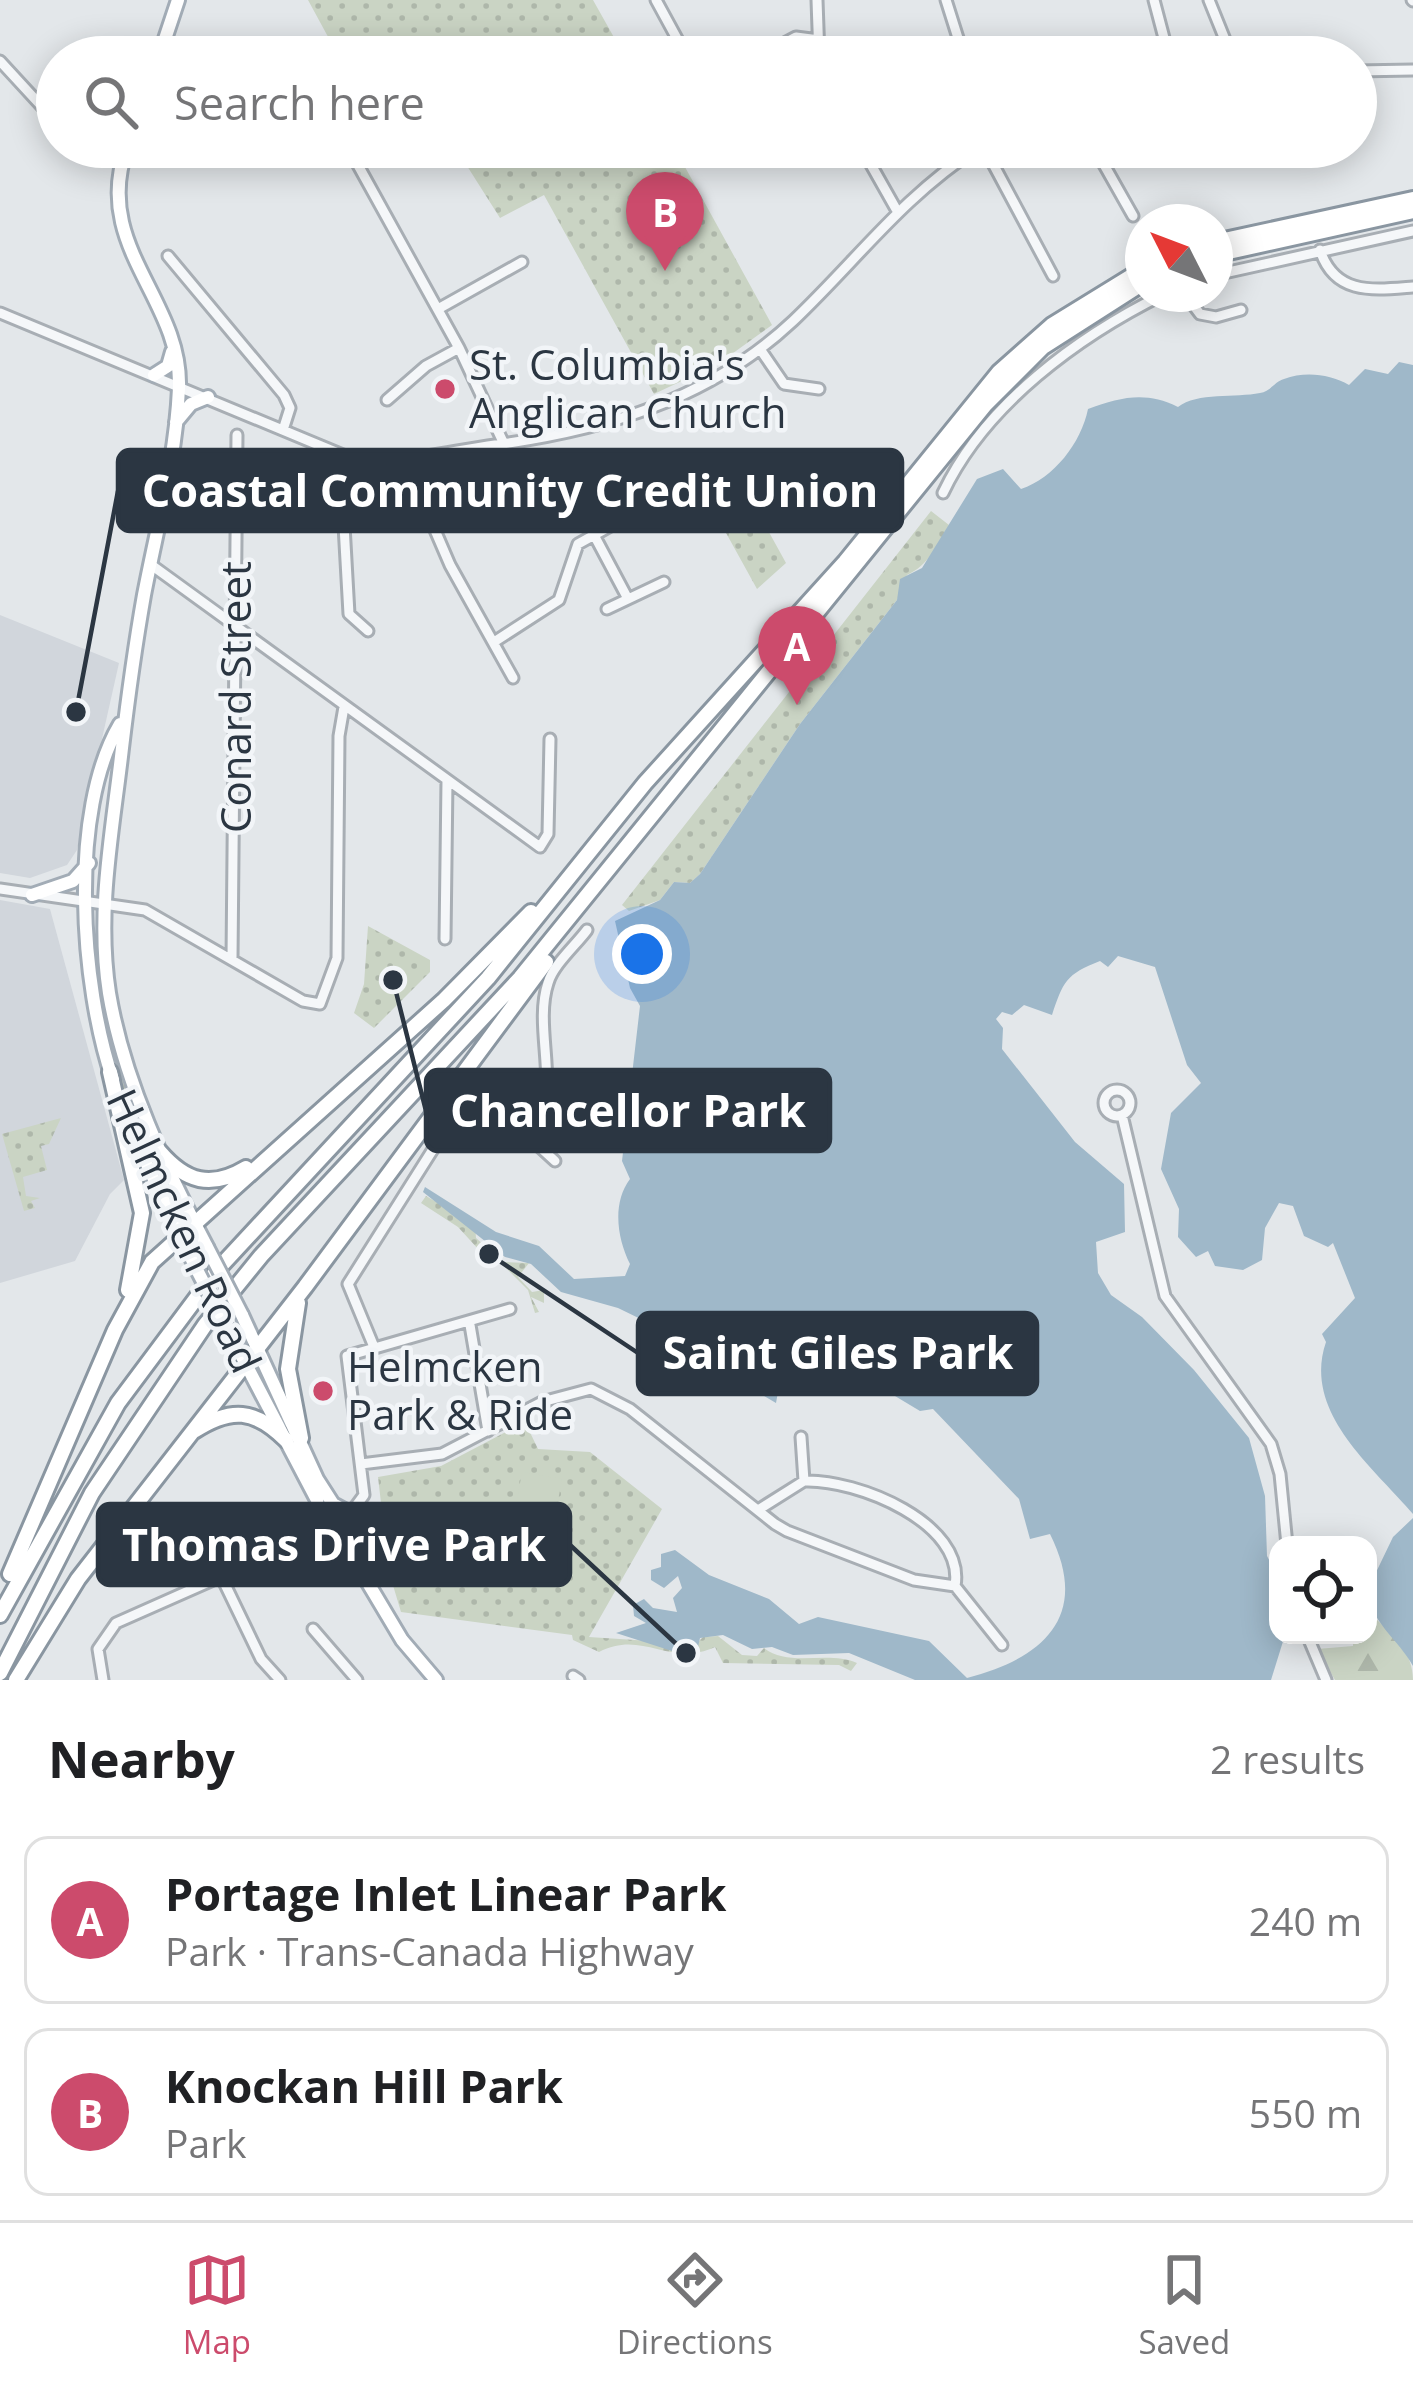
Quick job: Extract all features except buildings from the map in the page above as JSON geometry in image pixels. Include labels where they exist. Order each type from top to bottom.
[{"type":"highway","points":[[1233,238],[1413,199]]},
{"type":"highway","points":[[1233,250],[1413,211]]},
{"type":"highway","points":[[0,1615],[77,1468],[180,1315],[257,1223],[488,977],[645,783],[845,562],[999,372],[1052,325],[1125,280]]},
{"type":"highway","points":[[0,1673],[92,1493],[205,1324],[274,1242],[520,978],[1012,376],[1077,321],[1125,293]]},
{"type":"highway","points":[[16,1680],[78,1579],[689,777],[705,746]]},
{"type":"highway","points":[[0,1596],[144,1273],[178,1234],[501,945],[607,819],[645,783]]},
{"type":"highway","points":[[110,1072],[142,1213],[139,1255],[116,1330]]},
{"type":"highway","points":[[160,1152],[183,1175],[212,1182],[250,1166],[289,1137]]},
{"type":"highway","points":[[293,1439],[288,1342],[304,1287]]},
{"type":"highway","points":[[185,1438],[237,1412],[260,1417],[293,1439]]},
{"type":"main road","points":[[166,36],[178,0]]},
{"type":"main road","name":"Helmcken Road","points":[[123,168],[118,211],[128,249],[175,345],[179,385],[121,723],[105,904],[109,991],[160,1152],[258,1348],[293,1439],[402,1640],[436,1680]]},
{"type":"main road","points":[[154,375],[168,366],[175,345]]},
{"type":"main road","points":[[176,423],[191,404],[208,397]]},
{"type":"main road","name":"Helmcken Road","points":[[121,723],[111,740],[89,861],[91,989],[110,1072],[146,1169],[243,1365],[293,1439]]},
{"type":"main road","points":[[32,895],[73,881],[89,861]]},
{"type":"street","points":[[656,0],[676,36]]},
{"type":"street","points":[[817,0],[819,36]]},
{"type":"street","points":[[946,0],[957,36]]},
{"type":"street","points":[[1154,0],[1163,36]]},
{"type":"street","points":[[1209,0],[1224,36]]},
{"type":"street","points":[[0,61],[36,100]]},
{"type":"street","points":[[1377,71],[1413,70]]},
{"type":"street","points":[[360,168],[459,347],[504,444]]},
{"type":"street","points":[[873,168],[896,209]]},
{"type":"street","points":[[0,313],[359,460],[504,444],[660,406],[706,385],[760,349],[896,209],[952,168]]},
{"type":"street","points":[[993,168],[1054,276]]},
{"type":"street","points":[[1106,168],[1125,204]]},
{"type":"street","points":[[1233,271],[1413,231]]},
{"type":"street","points":[[1320,250],[1345,284],[1362,290],[1413,286]]},
{"type":"street","points":[[168,256],[284,395],[290,408],[283,430]]},
{"type":"street","points":[[438,309],[522,262]]},
{"type":"street","points":[[1198,312],[1216,317],[1241,310]]},
{"type":"street","points":[[944,493],[998,417],[1042,371],[1127,312]]},
{"type":"street","points":[[387,400],[426,366],[459,347]]},
{"type":"street","points":[[760,349],[784,384],[819,389]]},
{"type":"street","name":"Conard Street","points":[[232,959],[237,435]]},
{"type":"street","points":[[340,454],[349,614],[368,631]]},
{"type":"street","points":[[404,458],[450,565],[513,678]]},
{"type":"street","points":[[494,642],[559,600],[574,550],[661,498],[693,488]]},
{"type":"street","points":[[594,535],[627,597]]},
{"type":"street","points":[[150,564],[540,847],[548,834],[550,739]]},
{"type":"street","points":[[607,608],[664,582]]},
{"type":"street","points":[[0,889],[156,914],[303,1001],[320,1004],[337,958],[339,736],[344,707]]},
{"type":"street","points":[[445,939],[447,780]]},
{"type":"street","points":[[530,1138],[541,1125],[544,1103],[548,982],[587,930]]},
{"type":"street","points":[[374,1347],[347,1284],[454,1116],[477,1108],[530,1138],[556,1161]]},
{"type":"street","points":[[1122,1115],[1166,1296],[1271,1444],[1280,1474],[1286,1536]]},
{"type":"street","points":[[103,1680],[98,1649],[116,1623],[289,1544],[334,1520],[364,1496],[347,1356],[510,1309]]},
{"type":"street","points":[[470,1324],[488,1431]]},
{"type":"street","points":[[362,1464],[442,1454],[542,1402],[591,1389],[630,1409],[795,1535],[914,1580],[955,1586],[1002,1645]]},
{"type":"street","points":[[801,1437],[804,1481]]},
{"type":"street","points":[[758,1510],[804,1481],[844,1490],[927,1522],[959,1564],[955,1586]]},
{"type":"street","points":[[220,1574],[261,1659],[280,1680]]},
{"type":"street","points":[[313,1629],[358,1680]]},
{"type":"street","points":[[1311,1644],[1326,1680]]},
{"type":"shaded area","points":[[0,615],[119,663],[77,850],[67,865],[30,878],[0,873]]},
{"type":"shaded area","points":[[0,900],[50,909],[124,1180],[110,1194],[75,1261],[0,1283]]},
{"type":"green space","points":[[308,0],[593,0],[613,36],[328,36]]},
{"type":"green space","points":[[468,168],[686,168],[772,325],[718,364],[654,394],[544,195],[500,218]]},
{"type":"green space","points":[[737,474],[786,563],[757,589],[694,475],[718,483]]},
{"type":"green space","points":[[931,511],[949,525],[936,547],[907,575],[897,600],[800,724],[700,874],[690,883],[674,882],[660,900],[629,911],[622,905]]},
{"type":"green space","points":[[368,926],[430,960],[430,972],[374,1028],[354,1013],[364,984]]},
{"type":"green space","points":[[102,1012],[112,1049],[180,1207],[173,1210],[121,1089]]},
{"type":"green space","points":[[61,1118],[49,1144],[41,1146],[47,1170],[23,1177],[26,1196],[40,1198],[31,1201],[35,1208],[24,1211],[2,1134]]},
{"type":"green space","points":[[426,1196],[475,1224],[476,1238],[503,1262],[529,1263],[518,1277],[532,1292],[544,1290],[544,1303],[531,1297],[539,1312],[535,1313],[528,1290],[498,1260],[490,1262],[458,1227],[421,1203]]},
{"type":"green space","points":[[525,1422],[538,1449],[590,1452],[662,1509],[589,1637],[696,1644],[703,1637],[718,1636],[742,1655],[757,1656],[764,1648],[785,1657],[857,1663],[851,1671],[839,1665],[723,1663],[715,1647],[684,1653],[629,1644],[599,1652],[573,1640],[572,1635],[401,1612],[389,1572],[378,1477],[441,1466]]},
{"type":"green space","points":[[522,1472],[562,1479],[554,1523],[514,1516]]},
{"type":"green space","points":[[1377,1620],[1406,1653],[1413,1680],[1335,1680],[1317,1649],[1377,1644]]},
{"type":"water","points":[[1399,362],[1413,365],[1413,1514],[1345,1436],[1324,1392],[1321,1368],[1326,1342],[1322,1334],[1355,1298],[1333,1243],[1328,1247],[1304,1236],[1293,1206],[1279,1203],[1265,1228],[1262,1260],[1243,1270],[1215,1266],[1208,1251],[1196,1257],[1178,1237],[1179,1209],[1161,1169],[1171,1113],[1201,1083],[1187,1065],[1155,967],[1118,956],[1108,967],[1100,961],[1073,975],[1052,1015],[1024,1005],[1012,1015],[1002,1012],[996,1019],[1003,1028],[1002,1049],[1075,1142],[1124,1184],[1125,1232],[1096,1242],[1098,1273],[1111,1295],[1142,1317],[1194,1370],[1249,1438],[1265,1496],[1269,1644],[1282,1644],[1271,1680],[915,1680],[849,1653],[793,1655],[772,1647],[752,1649],[723,1635],[700,1638],[698,1647],[672,1651],[616,1633],[646,1623],[634,1616],[633,1605],[644,1599],[653,1608],[677,1612],[673,1598],[682,1588],[678,1576],[664,1588],[651,1580],[651,1570],[661,1567],[661,1554],[675,1550],[709,1575],[769,1599],[799,1624],[818,1617],[929,1641],[967,1678],[1018,1659],[1038,1645],[1062,1610],[1065,1588],[1050,1534],[1030,1539],[1019,1499],[933,1409],[920,1411],[880,1387],[872,1389],[805,1365],[782,1370],[776,1403],[706,1362],[705,1347],[681,1343],[668,1318],[655,1326],[618,1308],[561,1292],[531,1264],[505,1257],[423,1192],[425,1187],[496,1232],[539,1246],[574,1279],[625,1276],[630,1264],[622,1243],[619,1210],[630,1179],[622,1161],[640,1006],[630,988],[615,921],[660,900],[674,882],[690,883],[700,874],[800,724],[897,600],[900,579],[922,568],[977,479],[1003,469],[1021,489],[1033,484],[1064,458],[1088,409],[1111,401],[1144,397],[1178,407],[1206,397],[1263,392],[1300,375],[1326,376],[1349,385],[1365,369],[1388,374]]},
{"type":"water","points":[[1413,1518],[1413,1666],[1377,1617],[1377,1570],[1393,1537]]},
{"type":"place","name":"Knockan Hill Park","points":[[665,271]]},
{"type":"place","name":"St. Columbia's Anglican Church","points":[[445,389]]},
{"type":"place","name":"Portage Inlet Linear Park","points":[[797,705]]},
{"type":"place","name":"Coastal Community Credit Union","points":[[76,712]]},
{"type":"place","name":"Chancellor Park","points":[[393,980]]},
{"type":"place","name":"Saint Giles Park","points":[[489,1254]]},
{"type":"place","name":"Helmcken Park & Ride","points":[[323,1391]]},
{"type":"place","name":"Thomas Drive Park","points":[[686,1653]]}]
